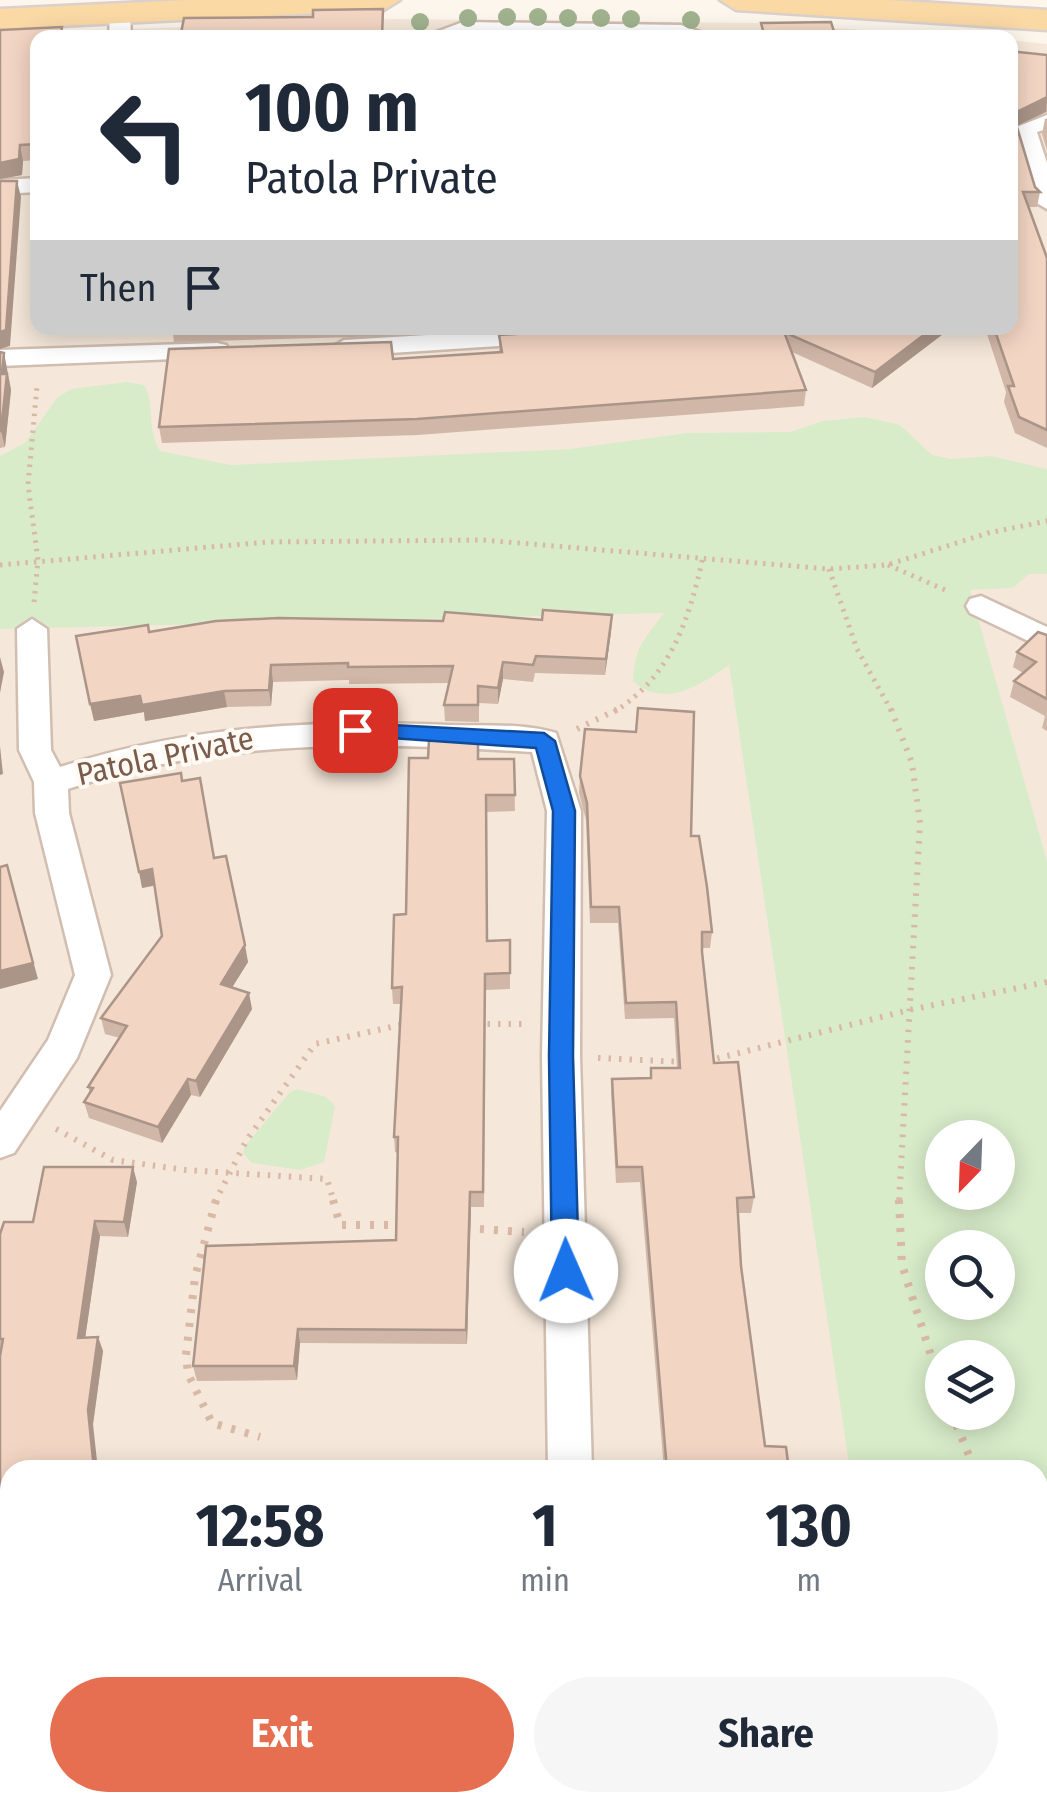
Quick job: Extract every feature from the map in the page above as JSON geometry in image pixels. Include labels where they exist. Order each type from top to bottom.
[{"type":"main road","points":[[0,19],[120,25],[384,0]]},
{"type":"main road","points":[[736,0],[1047,20]]},
{"type":"street","points":[[456,30],[608,30]]},
{"type":"street","points":[[1047,122],[1025,128],[1047,202]]},
{"type":"street","points":[[0,187],[30,185]]},
{"type":"street","points":[[322,349],[439,335]]},
{"type":"street","points":[[0,358],[40,355],[78,341],[246,350]]},
{"type":"street","points":[[982,606],[1047,640]]},
{"type":"street","name":"Patola Private","points":[[32,628],[35,750],[50,782],[100,763],[234,736],[355,730],[544,741]]},
{"type":"street","points":[[544,741],[564,811],[561,1040],[570,1460]]},
{"type":"street","points":[[0,1142],[64,1047],[93,975],[52,812],[50,782]]},
{"type":"path","points":[[32,628],[38,560],[28,485],[40,355]]},
{"type":"path","points":[[0,565],[268,542],[463,540],[829,569],[887,565],[988,533],[1047,522]]},
{"type":"path","points":[[544,741],[610,717],[654,686],[692,613],[703,557]]},
{"type":"path","points":[[887,565],[982,606]]},
{"type":"path","points":[[829,569],[857,649],[887,698],[912,763],[920,824],[898,1149],[902,1265],[926,1340]]},
{"type":"path","points":[[470,1024],[704,1062],[908,1010],[1047,982]]},
{"type":"path","points":[[260,1437],[212,1423],[186,1370],[194,1273],[206,1220],[227,1171],[314,1044],[397,1024],[416,1024]]},
{"type":"path","points":[[21,1110],[114,1160],[327,1179],[340,1226],[420,1225]]},
{"type":"path","points":[[456,1228],[565,1234]]},
{"type":"path","points":[[959,1430],[971,1460]]},
{"type":"shaded area","points":[[393,19],[757,23],[864,30],[105,30]]},
{"type":"shaded area","points":[[30,33],[30,335],[1018,335],[1018,41],[1047,44],[1047,1460],[0,1460],[0,34]]},
{"type":"green space","points":[[127,382],[144,385],[148,392],[153,432],[160,451],[231,465],[570,449],[687,433],[791,432],[823,421],[865,417],[900,425],[932,455],[951,459],[991,456],[1047,469],[1047,574],[1029,574],[1013,588],[970,590],[1047,861],[1047,1460],[848,1460],[729,665],[694,687],[670,694],[645,689],[633,681],[639,651],[664,613],[0,629],[0,456],[25,443],[57,398],[71,389]]},
{"type":"green space","points":[[298,1089],[326,1097],[335,1106],[324,1162],[300,1170],[252,1163],[243,1153],[245,1146],[290,1092]]},
{"type":"building","points":[[383,9],[382,30],[182,30],[184,18],[313,17],[313,10]]},
{"type":"building","points":[[831,22],[834,30],[763,30],[761,23]]},
{"type":"building","points":[[62,27],[30,30],[30,144],[20,145],[19,159],[0,163],[0,30]]},
{"type":"building","points":[[1018,52],[1047,55],[1047,97],[1018,112]]},
{"type":"building","points":[[1018,131],[1035,187],[1040,192],[1023,192],[1047,258],[1047,430],[1019,417],[1008,386],[1014,386],[996,335],[1018,335]]},
{"type":"building","points":[[0,181],[17,181],[6,330],[0,332]]},
{"type":"building","points":[[499,335],[785,335],[806,390],[417,419],[159,427],[169,349],[391,342],[393,359],[502,352]]},
{"type":"building","points":[[791,335],[924,335],[875,372]]},
{"type":"building","points":[[0,352],[4,353],[2,374],[7,374],[1,431],[0,431]]},
{"type":"building","points":[[543,610],[612,615],[606,659],[536,656],[533,665],[503,662],[498,688],[478,686],[478,705],[444,705],[453,666],[348,667],[348,663],[271,665],[269,690],[224,691],[142,705],[140,696],[90,704],[76,636],[148,625],[149,632],[216,621],[278,618],[443,621],[445,612],[542,620]]},
{"type":"building","points":[[1038,632],[1047,635],[1047,699],[1014,681],[1036,662],[1017,652]]},
{"type":"building","points":[[638,708],[694,712],[691,836],[699,836],[712,932],[702,932],[702,952],[714,1063],[738,1062],[754,1197],[737,1198],[741,1266],[765,1446],[786,1447],[788,1460],[666,1460],[642,1167],[617,1167],[612,1079],[651,1078],[651,1068],[680,1068],[676,1002],[626,1003],[619,907],[591,907],[587,803],[580,776],[585,729],[636,732]]},
{"type":"building","points":[[438,735],[478,736],[478,759],[514,759],[515,795],[486,795],[487,941],[510,940],[510,973],[485,974],[483,1192],[470,1192],[466,1330],[298,1329],[294,1366],[193,1366],[206,1246],[396,1240],[398,1137],[394,1137],[402,987],[392,988],[394,915],[406,914],[409,758],[428,758],[429,740],[437,740]]},
{"type":"building","points":[[181,773],[182,781],[200,778],[214,858],[226,856],[245,945],[221,984],[249,993],[196,1081],[188,1079],[158,1127],[84,1102],[93,1088],[88,1087],[127,1026],[101,1018],[162,936],[152,869],[139,872],[120,783]]},
{"type":"building","points":[[7,865],[33,963],[0,971],[0,867]]},
{"type":"building","points":[[44,1167],[133,1167],[124,1222],[95,1221],[78,1338],[98,1337],[88,1410],[93,1460],[0,1460],[0,1234],[4,1222],[33,1222]]},
{"type":"route","points":[[355,730],[544,741],[564,811],[561,1056],[566,1271]]}]
